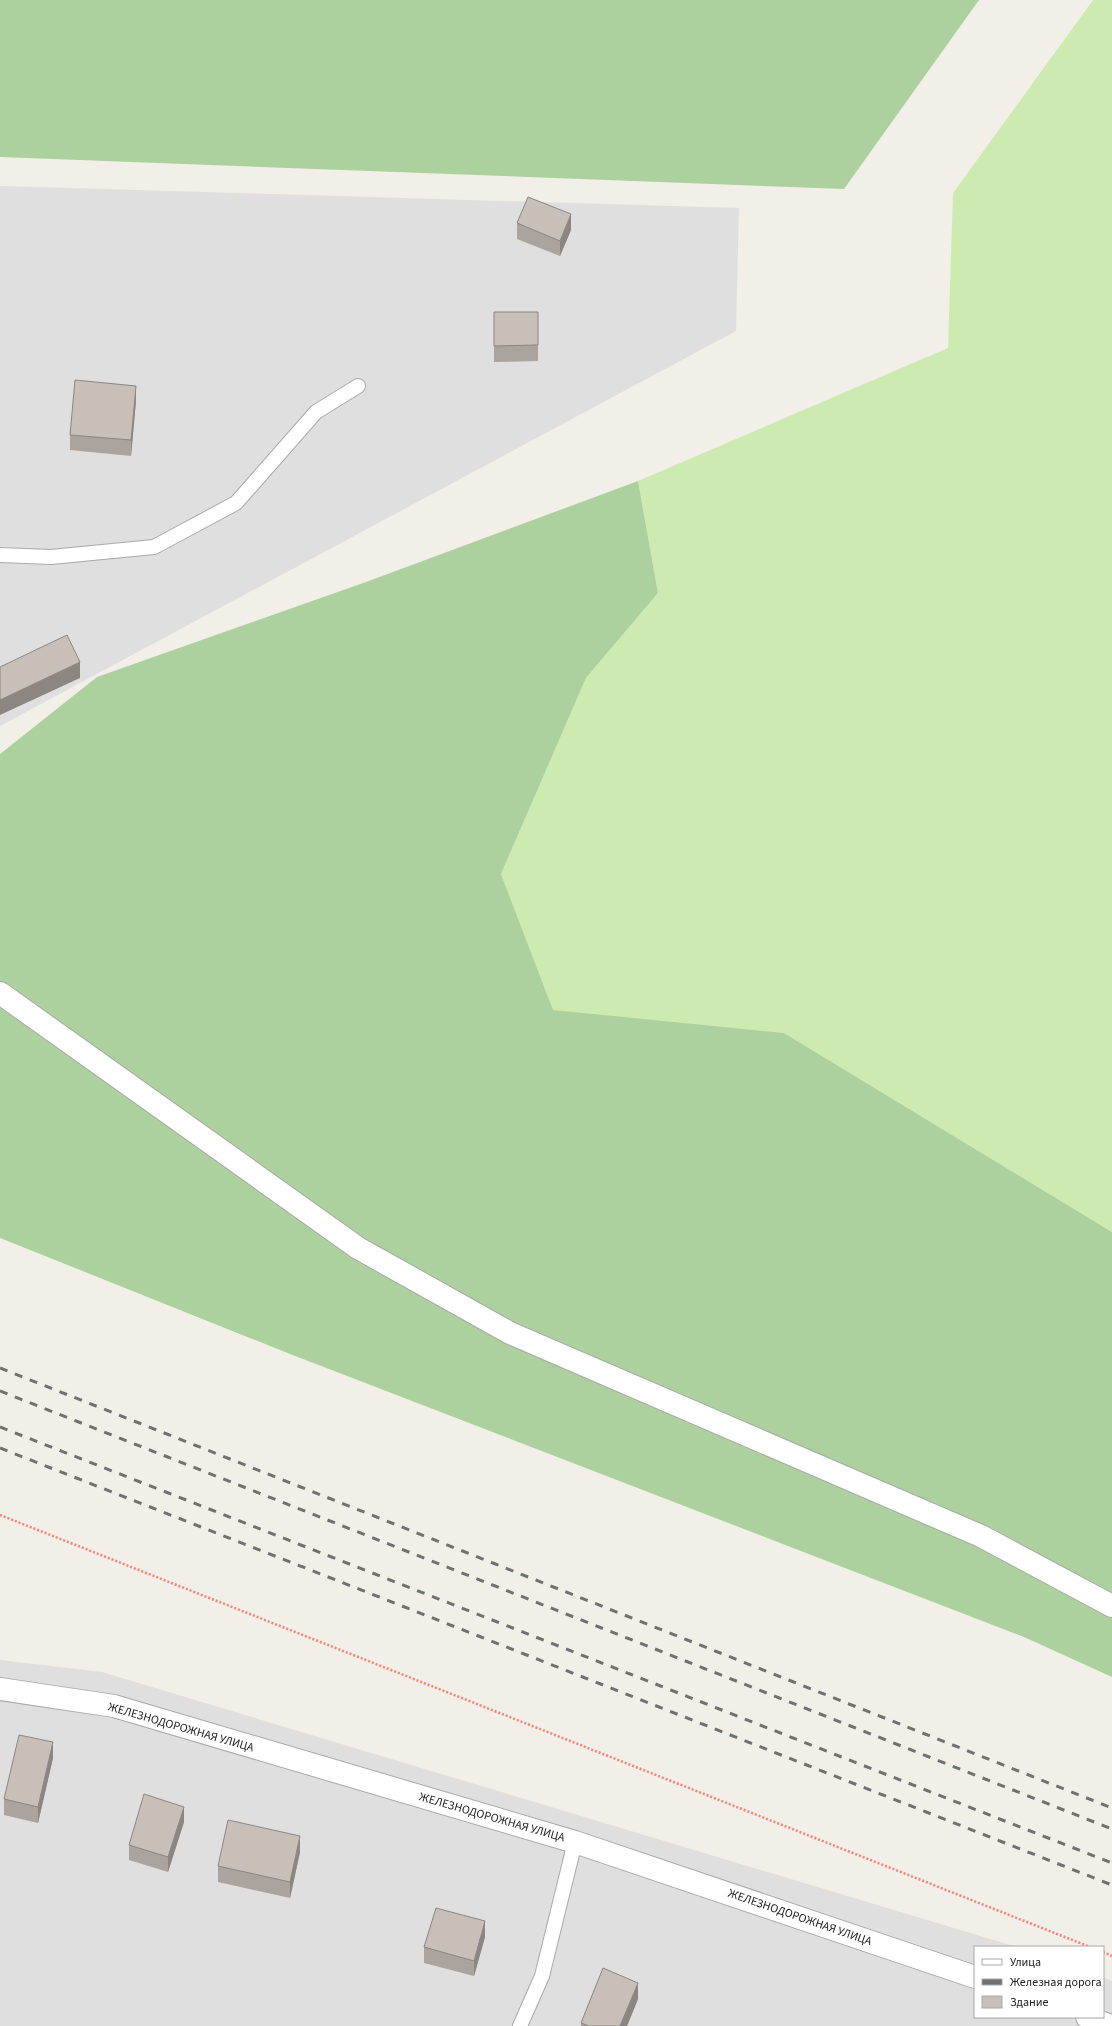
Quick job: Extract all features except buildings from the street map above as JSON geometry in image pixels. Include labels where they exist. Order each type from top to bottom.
[{"type":"street","points":[[0,993],[358,1248],[510,1332],[981,1536],[1112,1606]]},
{"type":"street","name":"ЖЕЛЕЗНОДОРОЖНАЯ УЛИЦА","points":[[0,1689],[114,1706],[575,1842],[974,1977]]},
{"type":"street","points":[[1090,2018],[1111,2026]]},
{"type":"lane","points":[[0,555],[51,557],[154,547],[236,503],[316,412],[358,386]]},
{"type":"lane","points":[[520,2026],[542,1976],[575,1842]]},
{"type":"path","points":[[0,1515],[1087,1946]]},
{"type":"shaded area","points":[[0,186],[739,208],[736,331],[0,726]]},
{"type":"shaded area","points":[[0,1660],[102,1672],[1014,1946],[974,1946],[974,2018],[1104,2018],[1104,1977],[1112,1981],[1112,2026],[0,2026]]},
{"type":"green space","points":[[0,0],[979,0],[844,189],[0,157]]},
{"type":"green space","points":[[1093,0],[1112,0],[1112,1232],[784,1033],[553,1011],[501,874],[586,678],[658,593],[638,481],[948,348],[953,193]]},
{"type":"green space","points":[[638,481],[658,593],[586,678],[501,874],[553,1010],[784,1033],[1112,1232],[1112,1677],[1024,1637],[290,1354],[0,1238],[0,754],[97,677],[366,582]]},
{"type":"railway","points":[[0,1368],[1112,1808]]},
{"type":"railway","points":[[0,1391],[1112,1829]]},
{"type":"railway","points":[[0,1427],[1112,1863]]},
{"type":"railway","points":[[0,1448],[1112,1885]]}]
